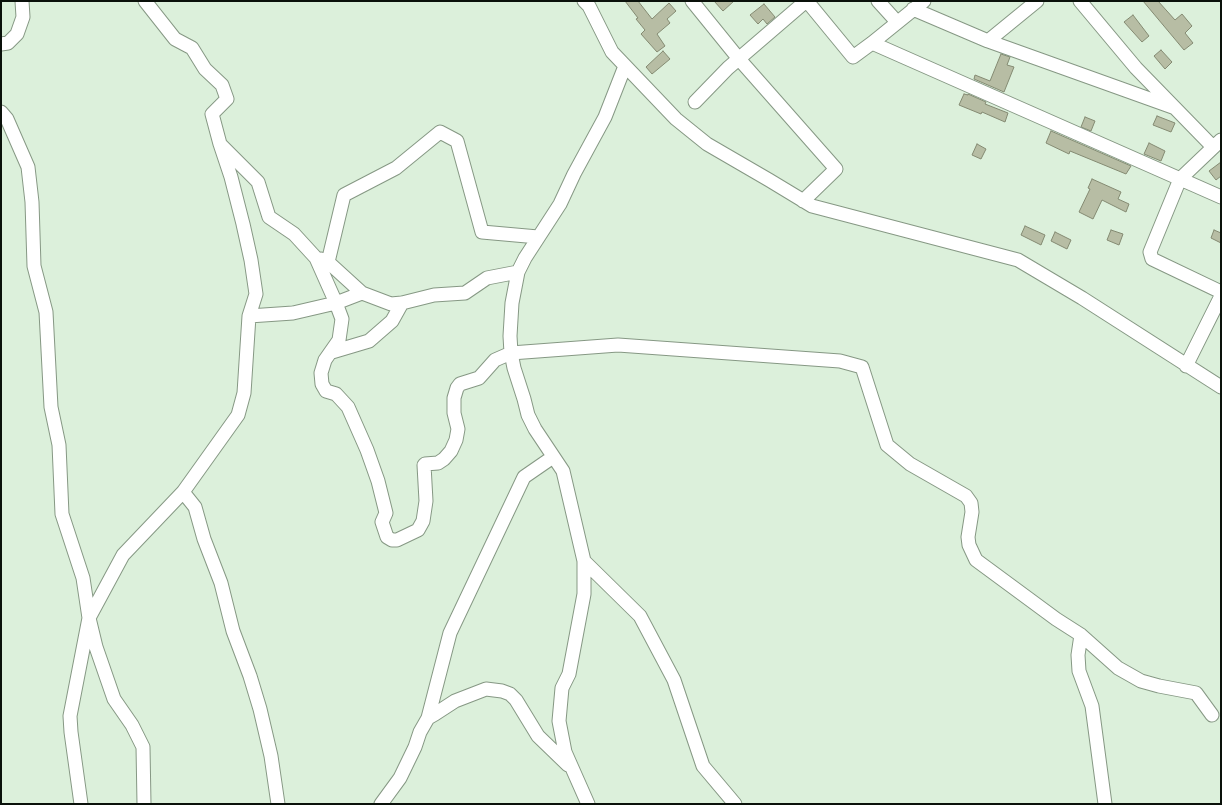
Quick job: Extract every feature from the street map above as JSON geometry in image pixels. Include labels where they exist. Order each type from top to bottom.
[{"type":"street","points":[[1,44],[8,43],[17,34],[23,17],[22,1]]},
{"type":"street","points":[[81,804],[70,716],[88,618],[123,555],[183,492],[238,415],[244,393],[249,316],[256,294],[251,260],[231,177],[212,114],[227,99],[222,85],[205,69],[192,48],[175,40],[145,1]]},
{"type":"street","points":[[584,1],[589,6],[612,52],[676,118],[707,144],[812,206],[1018,260],[1082,298],[1221,387]]},
{"type":"street","points":[[692,1],[739,59],[836,169],[803,201]]},
{"type":"street","points":[[695,102],[739,59],[807,1],[853,57],[924,1]]},
{"type":"street","points":[[878,1],[897,22]]},
{"type":"street","points":[[988,41],[1037,1]]},
{"type":"street","points":[[1080,1],[1136,68],[1175,108],[1217,143],[1180,179],[1150,252],[1152,259],[1221,292]]},
{"type":"street","points":[[913,9],[988,41],[1175,108]]},
{"type":"street","points":[[872,43],[1221,197]]},
{"type":"street","points":[[588,804],[565,752],[559,721],[562,688],[569,674],[584,594],[584,561],[563,471],[528,416],[514,368],[510,336],[512,303],[518,272],[525,258],[560,204],[574,174],[605,118],[625,66]]},
{"type":"street","points":[[1,112],[7,119],[28,167],[32,202],[34,266],[46,312],[51,408],[58,445],[62,514],[83,578],[88,618],[96,647],[114,700],[132,725],[143,748],[144,804]]},
{"type":"street","points":[[538,237],[482,232],[457,141],[440,132],[396,168],[344,195],[322,260],[342,319],[339,340],[325,360],[321,373],[322,384],[326,391],[336,394],[348,407],[367,450],[378,481],[386,514],[382,522],[387,537],[392,540],[397,540],[418,530],[423,521],[426,511],[424,466],[425,464],[438,463],[444,459],[451,451],[456,440],[458,429],[454,413],[454,398],[457,388],[460,384],[479,378],[495,360],[511,353],[618,345],[840,361],[862,367],[887,445],[910,464],[960,491],[966,496],[971,504],[972,512],[968,537],[969,545],[976,560],[1056,619],[1081,635],[1118,668],[1141,681],[1158,686],[1196,693],[1212,715]]},
{"type":"street","points":[[220,144],[258,182],[269,217],[294,234],[322,260],[362,293],[391,304],[402,303],[434,295],[465,293],[486,278],[518,272]]},
{"type":"street","points":[[249,316],[293,313],[336,303],[362,293]]},
{"type":"street","points":[[1186,366],[1221,296]]},
{"type":"street","points":[[332,352],[370,340],[392,321],[402,303]]},
{"type":"street","points":[[381,804],[400,778],[415,747],[420,732],[428,718],[450,633],[524,477],[553,457]]},
{"type":"street","points":[[183,492],[195,507],[204,539],[221,583],[233,631],[250,676],[260,709],[271,756],[278,804]]},
{"type":"street","points":[[584,561],[640,616],[674,680],[703,766],[735,804]]},
{"type":"street","points":[[1081,635],[1078,655],[1079,671],[1092,706],[1105,804]]},
{"type":"street","points":[[428,718],[455,701],[486,689],[502,691],[510,694],[516,700],[538,736],[570,766]]},
{"type":"building","points":[[625,1],[638,1],[652,19],[669,3],[676,11],[667,19],[670,23],[657,34],[665,46],[657,52],[641,34],[645,30]]},
{"type":"building","points":[[714,1],[734,1],[723,11]]},
{"type":"building","points":[[1143,1],[1158,1],[1175,20],[1182,14],[1192,26],[1185,33],[1193,43],[1184,50]]},
{"type":"building","points":[[764,4],[775,17],[767,24],[763,19],[758,24],[750,15]]},
{"type":"building","points":[[1133,15],[1149,36],[1142,42],[1124,22]]},
{"type":"building","points":[[1161,50],[1172,62],[1165,69],[1154,56]]},
{"type":"building","points":[[663,51],[670,59],[652,74],[646,67]]},
{"type":"building","points":[[1001,54],[1010,57],[1007,65],[1014,67],[1004,92],[974,79],[975,75],[990,81]]},
{"type":"building","points":[[964,94],[968,94],[986,102],[985,104],[1008,113],[1005,122],[982,112],[981,114],[959,105]]},
{"type":"building","points":[[1157,116],[1175,123],[1171,132],[1153,125]]},
{"type":"building","points":[[1085,117],[1095,121],[1091,131],[1081,127]]},
{"type":"building","points":[[1051,131],[1131,166],[1126,174],[1070,151],[1069,154],[1046,143]]},
{"type":"building","points":[[1149,143],[1165,151],[1161,161],[1144,154]]},
{"type":"building","points":[[977,144],[986,149],[981,159],[972,155]]},
{"type":"building","points":[[1221,162],[1221,176],[1216,180],[1209,171]]},
{"type":"building","points":[[1092,179],[1121,192],[1118,199],[1129,204],[1126,212],[1102,200],[1093,219],[1079,212],[1090,189],[1088,188]]},
{"type":"building","points":[[1025,226],[1045,235],[1041,245],[1021,235]]},
{"type":"building","points":[[1111,230],[1123,234],[1119,245],[1107,240]]},
{"type":"building","points":[[1214,230],[1221,233],[1221,243],[1211,238]]},
{"type":"building","points":[[1055,232],[1071,240],[1067,249],[1051,241]]}]
